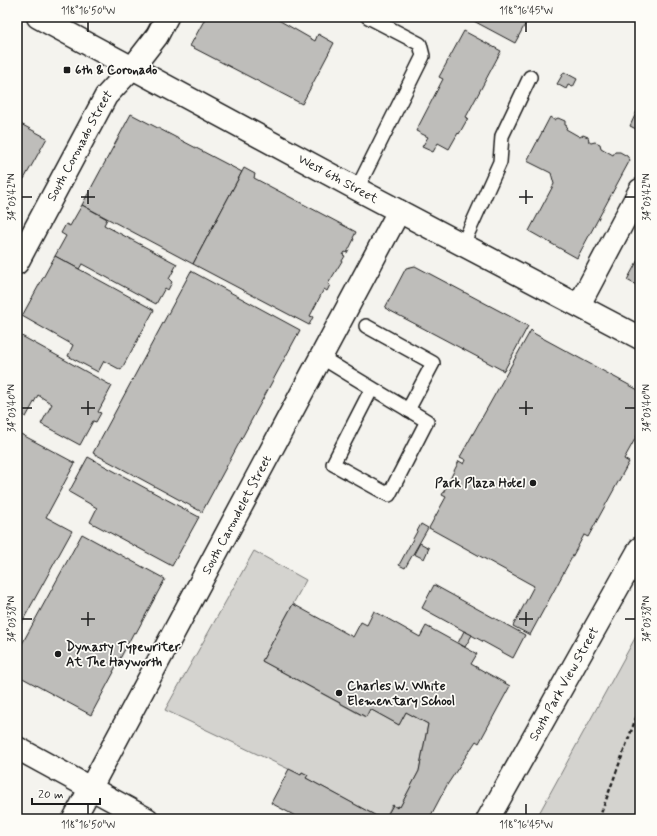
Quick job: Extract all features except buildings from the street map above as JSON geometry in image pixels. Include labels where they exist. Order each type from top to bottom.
[{"type":"street","name":"West 6th Street","points":[[38,17],[357,189],[640,338]]},
{"type":"street","name":"South Coronado Street","points":[[17,263],[106,96],[133,67],[157,36],[167,17]]},
{"type":"street","points":[[579,306],[640,190]]},
{"type":"street","name":"South Carondelet Street","points":[[74,819],[399,211]]},
{"type":"street","name":"South Park View Street","points":[[488,819],[640,548]]},
{"type":"street","points":[[17,748],[147,819]]},
{"type":"lane","points":[[357,189],[423,56],[420,44],[368,17]]},
{"type":"lane","points":[[463,244],[500,162],[502,136],[530,77]]},
{"type":"lane","points":[[366,326],[433,363],[408,410]]},
{"type":"lane","points":[[321,357],[427,421],[389,496],[333,464],[372,388]]},
{"type":"path","points":[[599,819],[636,718],[640,699]]},
{"type":"shaded area","points":[[254,551],[306,580],[262,661],[365,717],[370,709],[399,725],[406,712],[428,724],[419,771],[400,807],[398,806],[397,808],[392,805],[385,819],[382,819],[306,778],[307,775],[302,772],[301,775],[165,710]]},
{"type":"shaded area","points":[[640,629],[640,819],[536,819]]},
{"type":"place","name":"6th & Coronado","points":[[67,70]]},
{"type":"place","name":"Park Plaza Hotel","points":[[533,483]]},
{"type":"place","name":"Dynasty Typewriter At The Hayworth","points":[[58,654]]},
{"type":"place","name":"Charles W. White Elementary School","points":[[339,693]]}]
